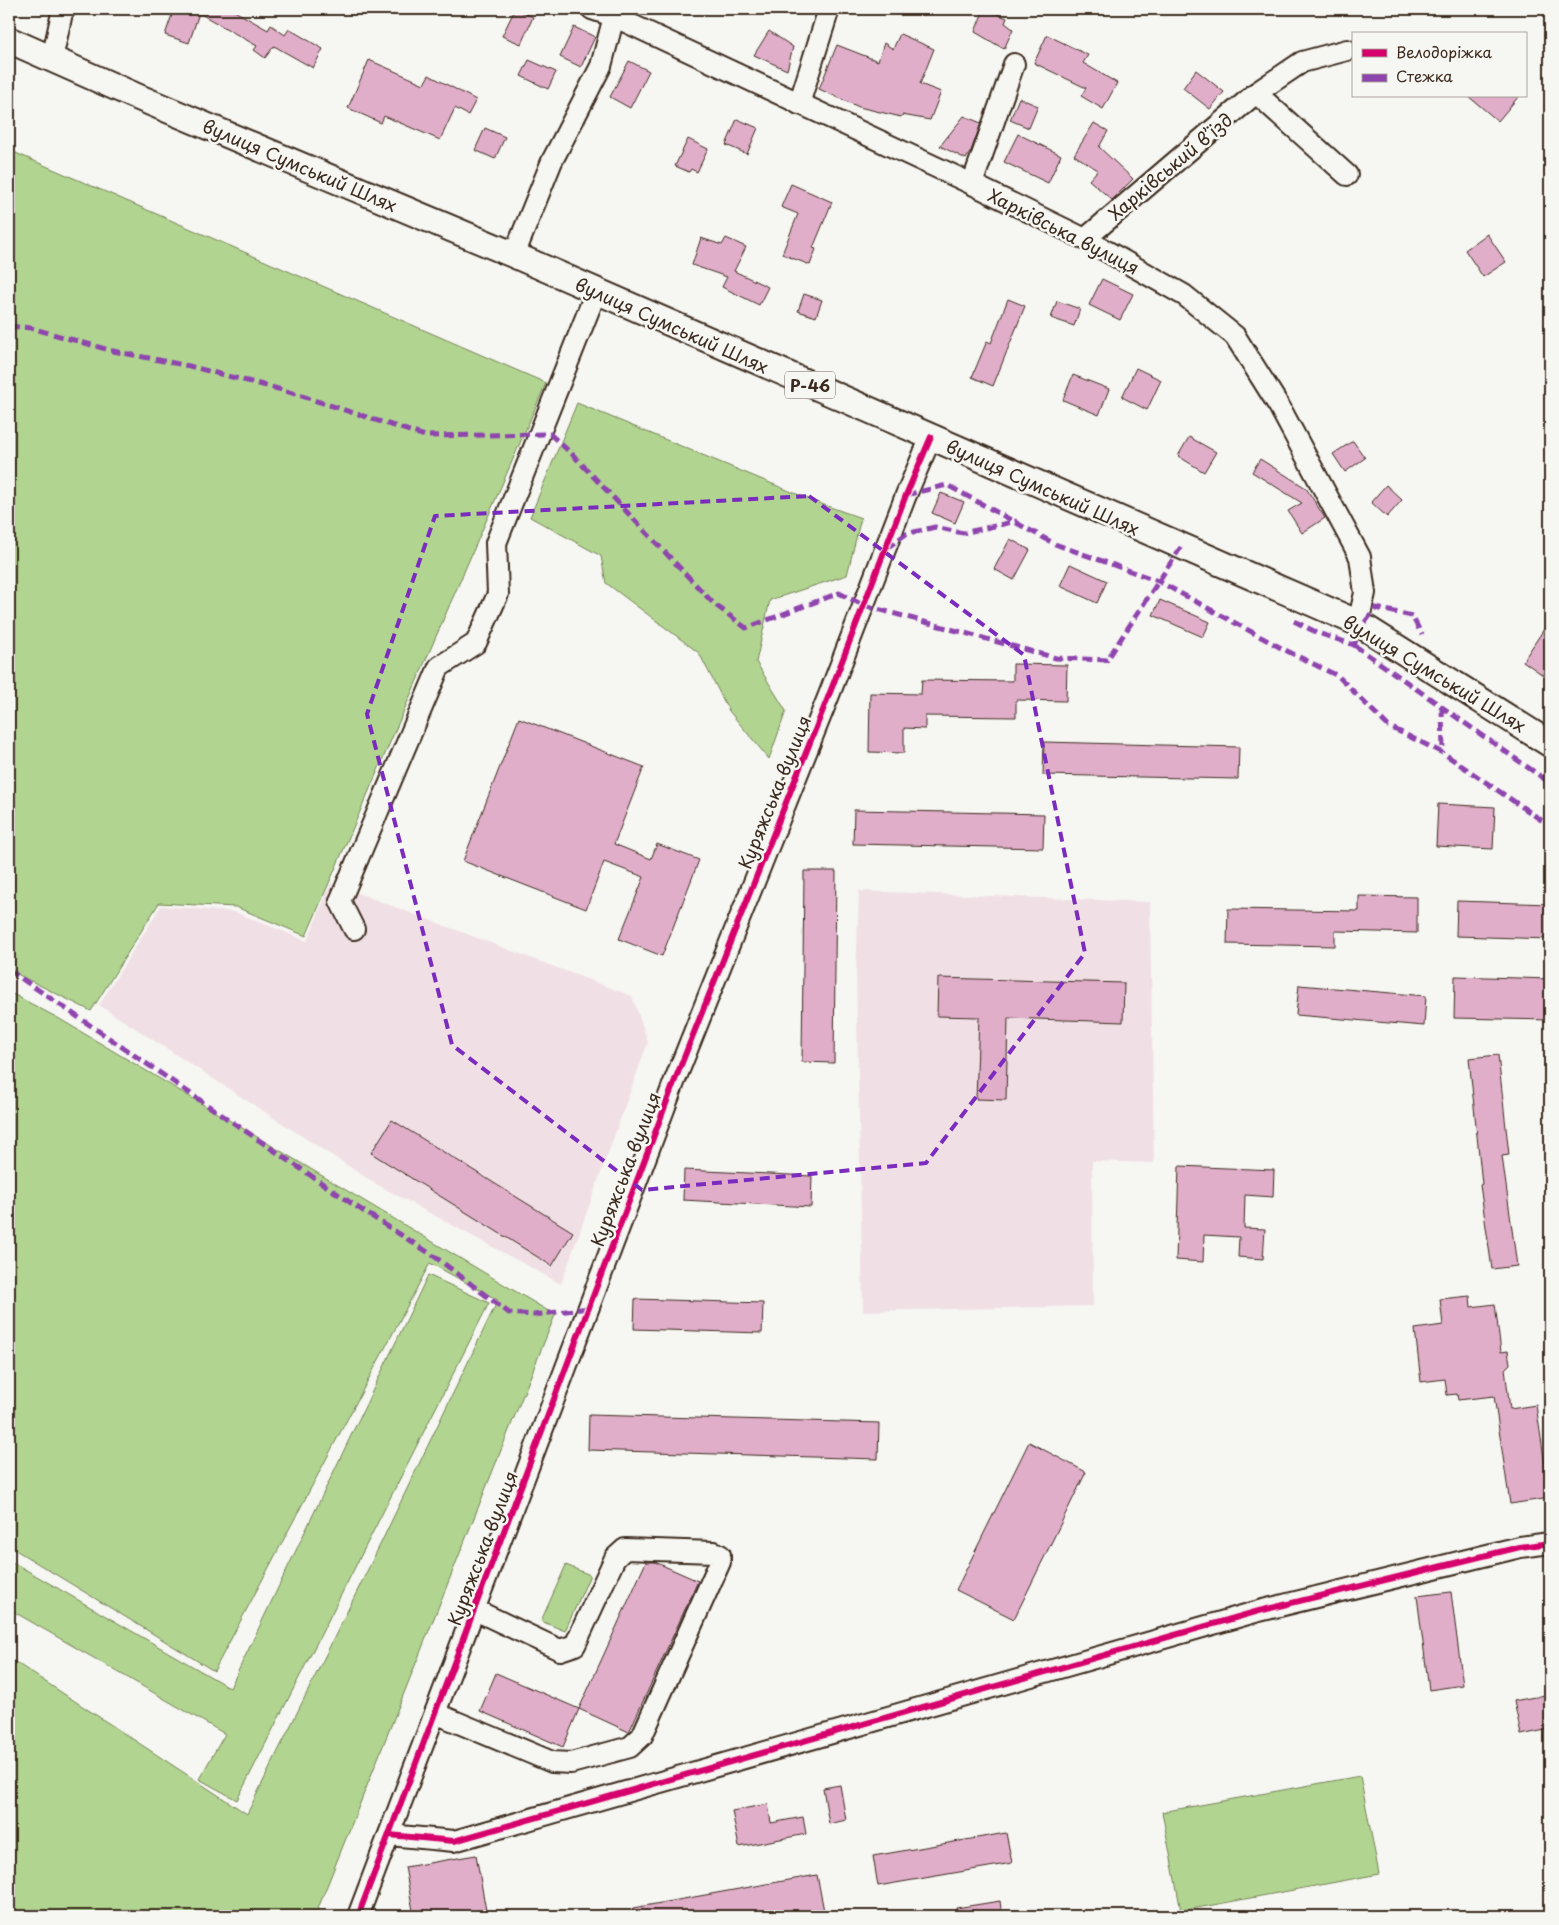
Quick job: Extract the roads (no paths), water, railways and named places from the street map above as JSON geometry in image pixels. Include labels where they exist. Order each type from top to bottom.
[{"type":"main road","name":"Р-46","points":[[9,40],[52,59]]},
{"type":"main road","name":"вулиця Сумський Шлях","points":[[52,59],[514,255],[1358,623],[1550,744]]},
{"type":"street","points":[[52,59],[62,13],[65,9]]},
{"type":"street","name":"Харківська вулиця","points":[[592,9],[615,13],[799,104],[972,184],[1085,239],[1184,295],[1235,336],[1279,406],[1360,557],[1365,593],[1358,623]]},
{"type":"street","points":[[799,104],[829,9]]},
{"type":"street","points":[[514,255],[552,161],[601,66],[615,13]]},
{"type":"street","name":"Харківський в’їзд","points":[[1085,239],[1256,93],[1302,62],[1347,50]]},
{"type":"street","points":[[972,184],[1014,64]]},
{"type":"street","points":[[1256,93],[1347,175]]},
{"type":"street","points":[[354,929],[340,901],[439,667],[476,643],[498,594],[496,543],[596,292]]},
{"type":"street","name":"Куряжська вулиця","points":[[358,1916],[675,1080],[829,696],[906,495],[931,437]]},
{"type":"street","points":[[388,1835],[454,1841],[1259,1611],[1520,1547],[1550,1543]]},
{"type":"street","points":[[435,1713],[552,1762],[571,1763],[630,1747],[642,1736],[720,1562],[720,1555],[714,1552],[625,1549],[615,1558],[576,1645],[560,1650],[475,1610]]}]
